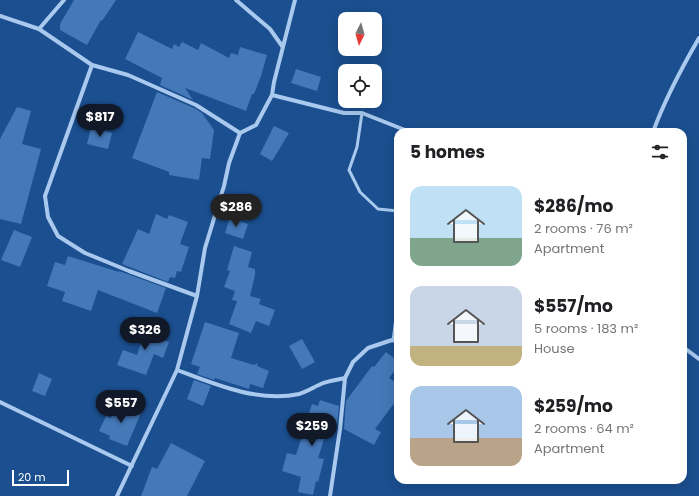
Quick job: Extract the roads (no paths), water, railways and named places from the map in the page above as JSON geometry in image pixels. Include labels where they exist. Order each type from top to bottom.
[{"type":"street","points":[[39,29],[64,0]]},
{"type":"street","points":[[236,0],[270,29],[282,46]]},
{"type":"street","points":[[117,496],[178,370],[197,296],[205,248],[224,186],[229,163],[240,133],[256,125],[272,95],[282,46],[295,0]]},
{"type":"street","points":[[0,16],[39,29],[92,64],[128,75],[196,105],[240,133]]},
{"type":"street","points":[[654,128],[661,108],[699,38]]},
{"type":"street","points":[[92,64],[45,196],[48,217],[58,236],[85,253],[197,296]]},
{"type":"street","points":[[272,95],[344,113],[362,113],[400,128]]},
{"type":"street","points":[[330,496],[340,429],[345,378],[353,362],[368,348],[393,341]]},
{"type":"street","points":[[687,350],[699,359]]},
{"type":"street","points":[[178,370],[223,388],[282,397],[300,394],[322,384],[345,378]]},
{"type":"street","points":[[0,402],[132,466]]},
{"type":"lane","points":[[362,113],[357,147],[349,170],[360,192],[378,209],[394,211]]},
{"type":"lane","points":[[393,341],[394,333]]}]
